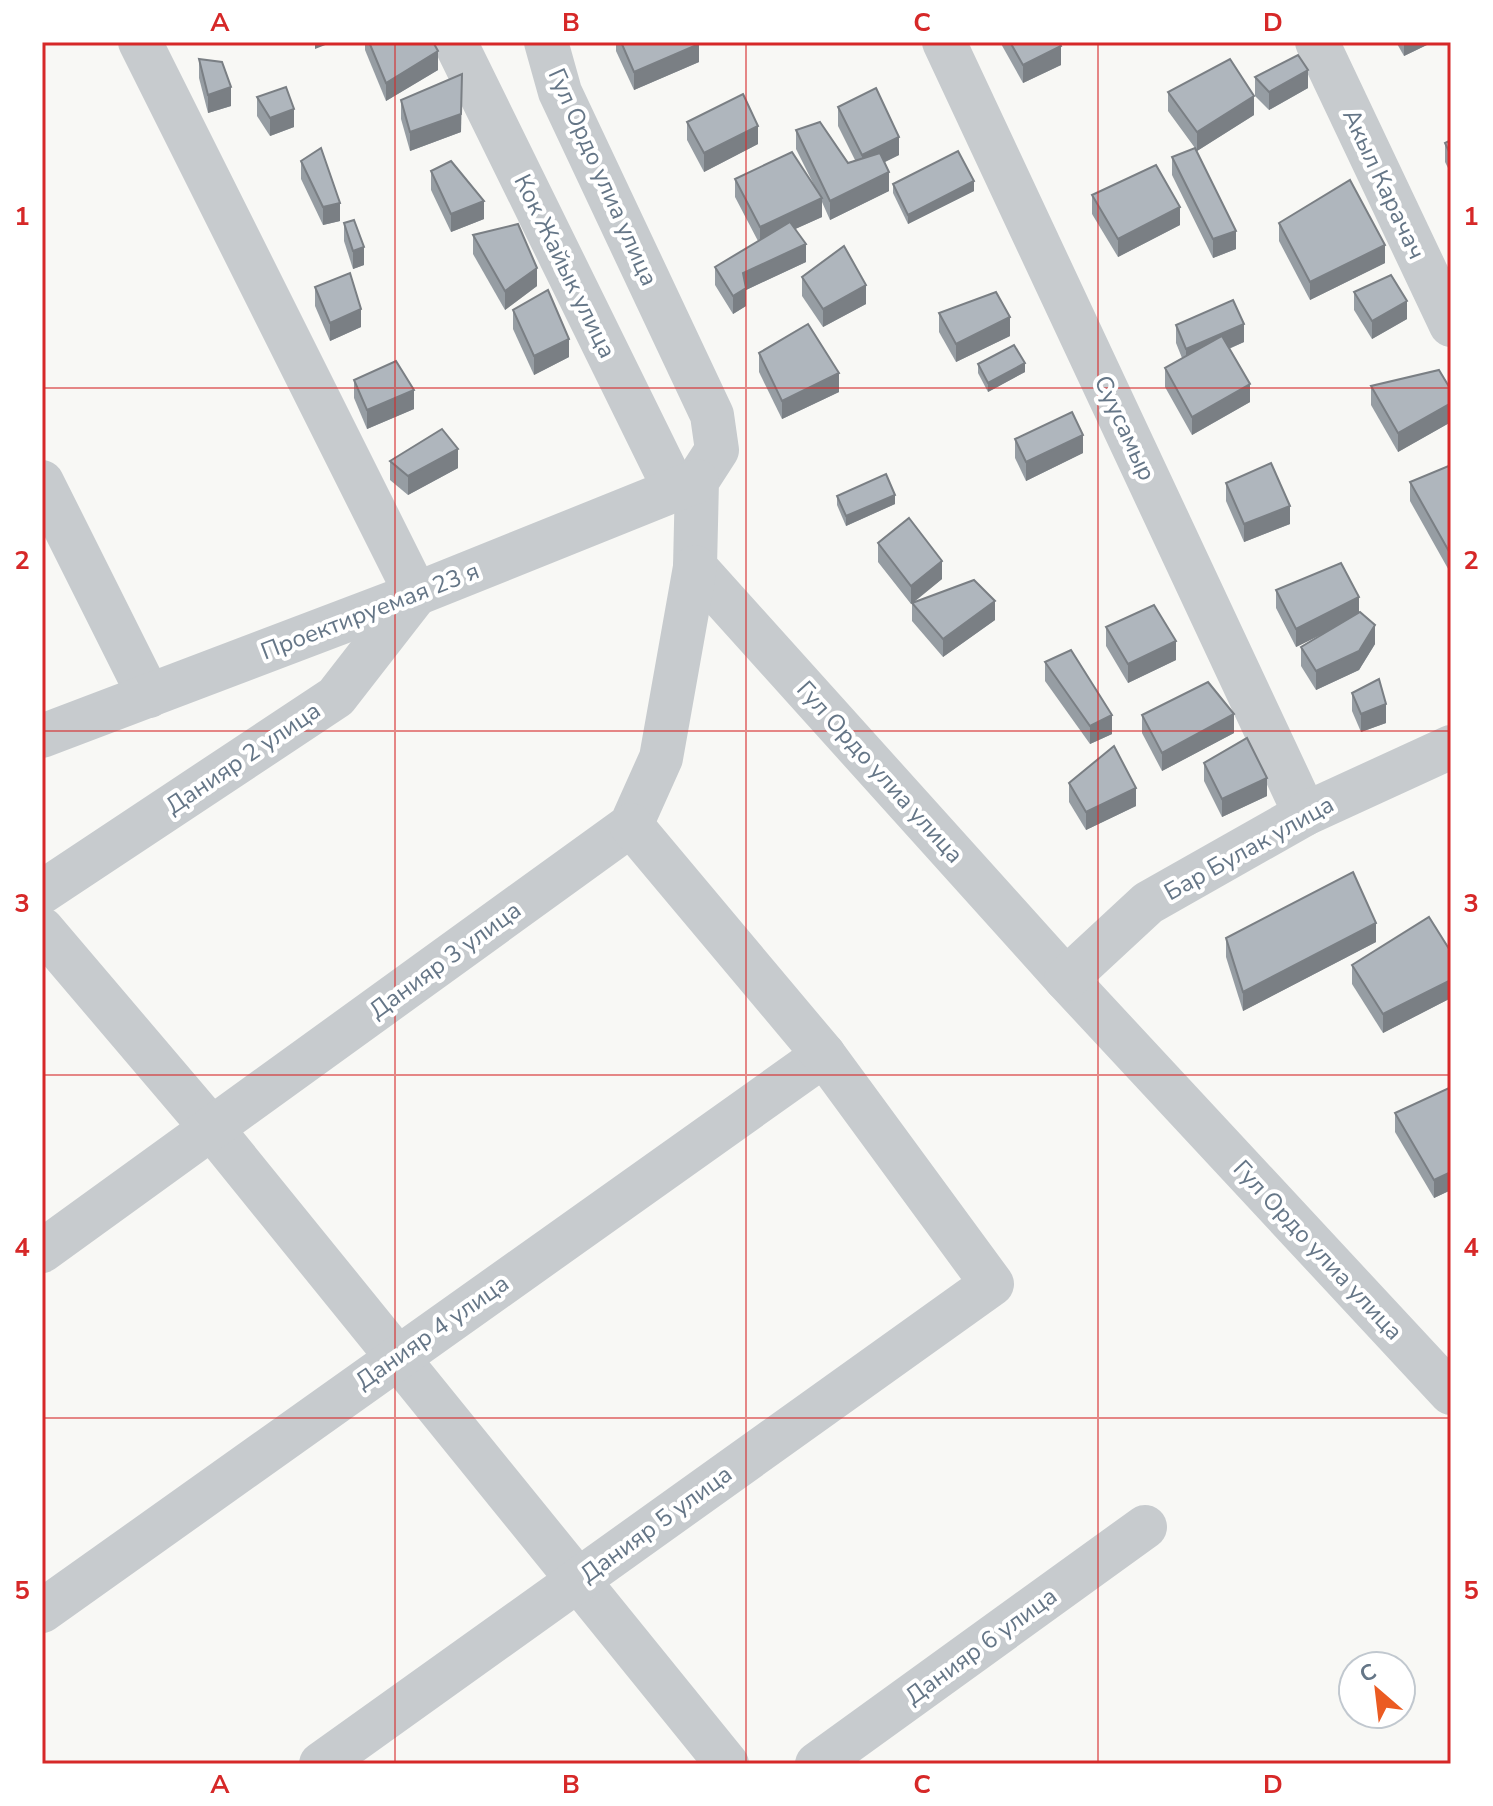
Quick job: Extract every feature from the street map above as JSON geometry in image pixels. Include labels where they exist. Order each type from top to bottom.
[{"type":"street","points":[[140,42],[416,594]]},
{"type":"street","name":"Кок Жайык улица","points":[[455,42],[686,486]]},
{"type":"street","name":"Гул Ордо улиа улица","points":[[546,42],[560,92],[712,415],[717,450],[686,486],[695,567],[1066,979],[1451,1393]]},
{"type":"street","name":"Суусамыр","points":[[944,42],[1305,814]]},
{"type":"street","name":"Акыл Карачач","points":[[1317,42],[1451,325]]},
{"type":"street","points":[[42,482],[149,696]]},
{"type":"street","name":"Проектируемая 23 я","points":[[42,736],[416,594],[686,486]]},
{"type":"street","name":"Данияр 3 улица","points":[[42,1251],[631,825],[661,758],[695,567]]},
{"type":"street","name":"Данияр 2 улица","points":[[42,892],[336,697],[416,594]]},
{"type":"street","name":"Бар Булак улица","points":[[1066,979],[1148,903],[1305,814],[1451,747]]},
{"type":"street","points":[[631,825],[824,1055]]},
{"type":"street","points":[[42,929],[213,1130],[727,1764]]},
{"type":"street","name":"Данияр 5 улица","points":[[321,1764],[992,1284],[824,1055]]},
{"type":"street","name":"Данияр 4 улица","points":[[42,1611],[824,1055]]},
{"type":"street","name":"Данияр 6 улица","points":[[817,1764],[1145,1527]]},
{"type":"building","points":[[369,42],[433,42],[438,51],[386,83]]},
{"type":"building","points":[[621,42],[698,42],[699,44],[634,72]]},
{"type":"building","points":[[1010,42],[1059,42],[1061,46],[1023,65]]},
{"type":"building","points":[[1298,55],[1308,70],[1269,92],[1255,77]]},
{"type":"building","points":[[199,59],[222,62],[231,87],[208,95]]},
{"type":"building","points":[[1230,59],[1254,96],[1197,132],[1168,92]]},
{"type":"building","points":[[462,74],[461,114],[410,132],[401,100]]},
{"type":"building","points":[[286,87],[294,109],[270,118],[257,97]]},
{"type":"building","points":[[876,88],[899,137],[862,155],[838,107]]},
{"type":"building","points":[[743,94],[758,126],[704,153],[687,122]]},
{"type":"building","points":[[820,122],[848,163],[880,153],[889,172],[830,201],[796,130]]},
{"type":"building","points":[[1451,140],[1451,156],[1445,143]]},
{"type":"building","points":[[321,148],[340,203],[323,207],[301,161]]},
{"type":"building","points":[[1195,148],[1236,231],[1213,239],[1172,157]]},
{"type":"building","points":[[958,151],[974,181],[908,215],[893,184]]},
{"type":"building","points":[[792,152],[822,198],[760,227],[735,179]]},
{"type":"building","points":[[451,161],[484,201],[451,214],[431,171]]},
{"type":"building","points":[[1156,165],[1180,207],[1118,239],[1092,195]]},
{"type":"building","points":[[1350,180],[1385,245],[1310,282],[1279,223]]},
{"type":"building","points":[[354,220],[364,247],[353,251],[344,223]]},
{"type":"building","points":[[790,222],[806,244],[743,273],[746,288],[733,296],[715,267]]},
{"type":"building","points":[[518,224],[537,268],[505,291],[473,235]]},
{"type":"building","points":[[844,246],[866,285],[823,309],[802,277]]},
{"type":"building","points":[[350,273],[361,309],[330,323],[315,287]]},
{"type":"building","points":[[1391,275],[1407,301],[1372,321],[1354,292]]},
{"type":"building","points":[[548,290],[569,339],[534,356],[513,310]]},
{"type":"building","points":[[996,292],[1010,317],[956,344],[939,313]]},
{"type":"building","points":[[1233,300],[1244,324],[1186,349],[1176,325]]},
{"type":"building","points":[[808,324],[839,373],[782,401],[759,353]]},
{"type":"building","points":[[1222,336],[1250,384],[1192,417],[1165,368]]},
{"type":"building","points":[[1014,345],[1025,363],[988,383],[978,364]]},
{"type":"building","points":[[396,361],[414,390],[367,410],[354,380]]},
{"type":"building","points":[[1439,370],[1451,390],[1451,403],[1398,433],[1371,386]]},
{"type":"building","points":[[1072,412],[1083,435],[1026,462],[1015,439]]},
{"type":"building","points":[[442,429],[458,449],[408,476],[390,461]]},
{"type":"building","points":[[1271,463],[1290,506],[1244,524],[1226,483]]},
{"type":"building","points":[[1451,465],[1451,555],[1410,482]]},
{"type":"building","points":[[886,474],[895,495],[846,516],[837,496]]},
{"type":"building","points":[[909,518],[942,561],[911,586],[878,543]]},
{"type":"building","points":[[1341,563],[1359,597],[1296,629],[1276,590]]},
{"type":"building","points":[[974,580],[995,601],[943,639],[912,603]]},
{"type":"building","points":[[1154,605],[1176,641],[1128,664],[1106,627]]},
{"type":"building","points":[[1360,612],[1375,625],[1359,651],[1316,671],[1301,647]]},
{"type":"building","points":[[1071,650],[1112,715],[1090,726],[1045,662]]},
{"type":"building","points":[[1379,679],[1386,704],[1361,714],[1352,693]]},
{"type":"building","points":[[1208,682],[1234,714],[1162,753],[1142,715]]},
{"type":"building","points":[[1247,738],[1267,778],[1222,799],[1204,763]]},
{"type":"building","points":[[1114,746],[1136,788],[1086,812],[1069,783]]},
{"type":"building","points":[[1353,872],[1376,923],[1243,992],[1226,938]]},
{"type":"building","points":[[1429,917],[1451,952],[1451,980],[1383,1014],[1352,965]]},
{"type":"building","points":[[1449,1088],[1451,1172],[1434,1180],[1395,1113]]}]
